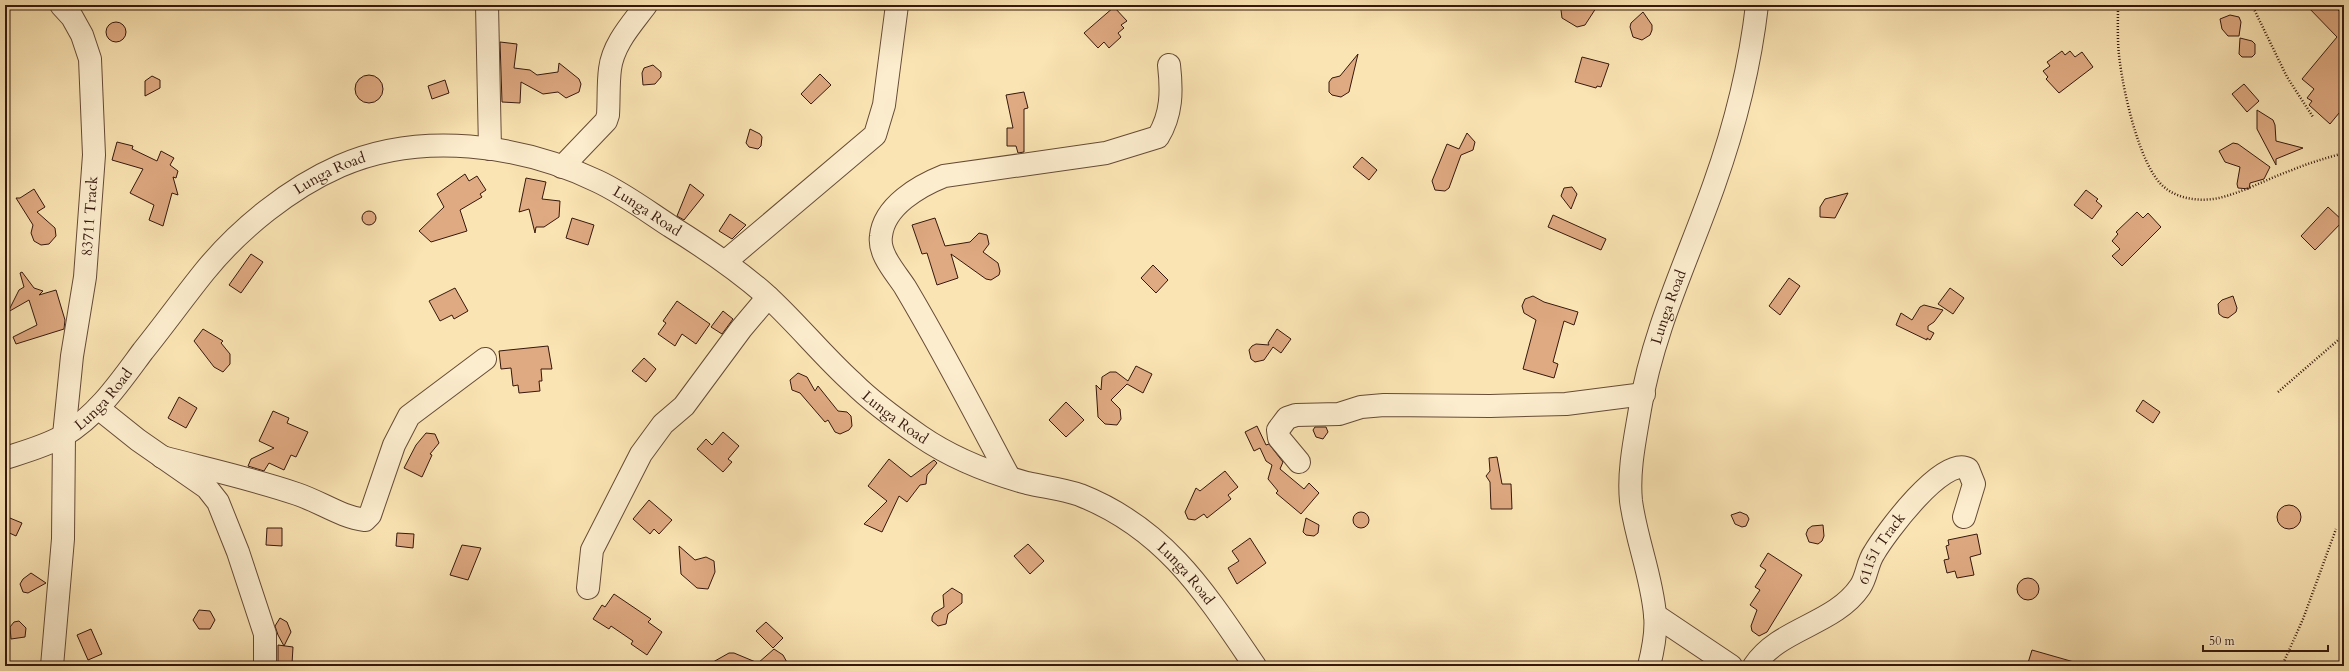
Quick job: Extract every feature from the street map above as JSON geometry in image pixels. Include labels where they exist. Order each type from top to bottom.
[{"type":"street","name":"83711 Track","points":[[52,666],[63,539],[64,435],[72,356],[85,276],[94,155],[90,59],[82,35],[72,17],[61,5]]},
{"type":"street","points":[[487,5],[490,149]]},
{"type":"street","points":[[562,167],[606,120],[608,115],[610,68],[616,49],[625,32],[646,5]]},
{"type":"street","points":[[726,261],[874,135],[884,105],[897,5]]},
{"type":"street","name":"Lunga Road","points":[[1649,666],[1655,636],[1655,615],[1637,538],[1631,498],[1632,457],[1644,394],[1662,317],[1714,185],[1733,127],[1751,54],[1758,5]]},
{"type":"street","points":[[1009,477],[928,325],[880,244],[881,234],[885,223],[897,205],[930,182],[944,176],[1106,153],[1158,137],[1165,126],[1172,94],[1169,65]]},
{"type":"street","name":"Lunga Road","points":[[5,458],[28,451],[64,435],[108,399],[208,267],[244,232],[305,184],[341,166],[377,153],[445,147],[501,150],[562,167],[599,181],[726,261],[768,297],[853,384],[882,409],[953,456],[1009,477],[1077,494],[1118,513],[1153,536],[1187,570],[1208,595],[1256,666]]},
{"type":"street","points":[[588,588],[592,550],[641,454],[663,424],[684,406],[741,329],[768,297]]},
{"type":"street","points":[[162,457],[293,493],[315,500],[344,516],[365,520],[370,515],[394,445],[409,416],[485,359]]},
{"type":"street","points":[[1299,462],[1279,438],[1278,430],[1287,418],[1296,415],[1339,414],[1361,407],[1384,404],[1490,406],[1566,404],[1644,394]]},
{"type":"street","points":[[98,408],[162,457],[207,488],[218,502],[243,567],[265,634],[266,666]]},
{"type":"street","name":"61151 Track","points":[[1754,666],[1761,656],[1770,648],[1794,633],[1826,617],[1853,594],[1860,586],[1873,553],[1913,502],[1950,469],[1959,466],[1968,469],[1974,484],[1964,517]]},
{"type":"street","points":[[1655,615],[1731,666]]},
{"type":"path","points":[[2118,5],[2120,62],[2136,132],[2149,168],[2164,187],[2181,197],[2197,200],[2217,198],[2242,191],[2292,170],[2344,153]]},
{"type":"path","points":[[2252,5],[2287,77],[2313,117]]},
{"type":"path","points":[[2278,392],[2344,336]]},
{"type":"path","points":[[2282,666],[2303,619],[2336,529]]},
{"type":"building","points":[[1564,5],[1598,5],[1585,25],[1577,27],[1562,18],[1561,10]]},
{"type":"building","points":[[2306,5],[2333,5],[2344,16],[2344,107],[2330,124],[2309,105],[2312,101],[2307,98],[2314,89],[2302,79],[2337,37]]},
{"type":"building","points":[[1114,7],[1127,21],[1121,25],[1124,28],[1118,33],[1121,37],[1109,48],[1104,42],[1098,48],[1084,33]]},
{"type":"building","points":[[1643,12],[1652,25],[1652,30],[1650,35],[1642,40],[1633,37],[1630,27],[1631,23]]},
{"type":"building","points":[[2230,15],[2239,17],[2241,22],[2239,36],[2228,36],[2222,29],[2220,19]]},
{"type":"building","points":[[116,22],[123,25],[126,32],[123,39],[116,42],[109,39],[106,32],[109,25]]},
{"type":"building","points":[[2240,38],[2252,41],[2255,44],[2255,54],[2252,57],[2242,57],[2239,54]]},
{"type":"building","points":[[500,42],[517,44],[514,68],[530,70],[537,75],[558,72],[559,63],[579,79],[581,84],[579,92],[566,98],[558,92],[543,94],[521,82],[520,103],[502,102]]},
{"type":"building","points":[[2062,51],[2065,55],[2070,51],[2075,57],[2082,52],[2093,67],[2059,93],[2046,79],[2048,77],[2043,71],[2050,66],[2047,62]]},
{"type":"building","points":[[1358,54],[1349,92],[1341,97],[1332,95],[1329,92],[1329,82],[1332,78],[1340,76]]},
{"type":"building","points":[[1582,57],[1609,64],[1601,87],[1597,86],[1596,88],[1575,82]]},
{"type":"building","points":[[653,65],[661,72],[661,77],[655,84],[643,85],[642,73],[644,68]]},
{"type":"building","points":[[820,74],[831,85],[811,104],[801,94]]},
{"type":"building","points":[[369,75],[379,79],[383,89],[379,99],[369,103],[359,99],[355,89],[359,79]]},
{"type":"building","points":[[152,76],[160,80],[160,88],[145,96],[145,81]]},
{"type":"building","points":[[445,80],[449,93],[432,99],[428,86]]},
{"type":"building","points":[[2244,84],[2259,101],[2247,112],[2232,94]]},
{"type":"building","points":[[1024,92],[1028,108],[1024,109],[1024,152],[1018,153],[1016,146],[1007,146],[1007,128],[1013,128],[1006,95]]},
{"type":"building","points":[[2257,110],[2273,120],[2275,125],[2276,141],[2303,148],[2276,159],[2276,165],[2257,129]]},
{"type":"building","points":[[750,129],[760,134],[762,137],[761,146],[758,149],[749,147],[746,143]]},
{"type":"building","points":[[1467,133],[1475,142],[1473,150],[1461,155],[1449,188],[1445,191],[1435,190],[1432,181],[1447,144],[1459,149]]},
{"type":"building","points":[[117,142],[133,146],[132,149],[157,161],[161,151],[174,158],[170,165],[178,171],[176,178],[173,177],[178,195],[172,193],[163,226],[149,220],[154,205],[130,193],[143,169],[112,160]]},
{"type":"building","points":[[2233,143],[2238,144],[2270,167],[2264,179],[2250,183],[2249,189],[2238,188],[2237,184],[2240,167],[2225,162],[2219,151]]},
{"type":"building","points":[[1362,157],[1377,170],[1369,180],[1353,167]]},
{"type":"building","points":[[465,174],[469,181],[477,176],[486,190],[480,194],[482,197],[460,210],[467,231],[431,242],[419,231],[444,207],[437,194]]},
{"type":"building","points":[[526,178],[546,182],[542,199],[560,201],[559,217],[544,227],[536,227],[535,233],[529,209],[519,212]]},
{"type":"building","points":[[690,184],[704,195],[684,220],[677,216]]},
{"type":"building","points":[[1572,187],[1577,194],[1571,209],[1561,196],[1564,188]]},
{"type":"building","points":[[34,189],[45,207],[37,212],[55,228],[56,236],[49,244],[41,245],[34,241],[31,233],[33,225],[16,198],[20,198]]},
{"type":"building","points":[[2086,190],[2098,199],[2096,201],[2102,206],[2092,219],[2074,205]]},
{"type":"building","points":[[1848,193],[1835,218],[1820,217],[1820,207],[1825,199]]},
{"type":"building","points":[[2328,207],[2343,221],[2315,250],[2301,236]]},
{"type":"building","points":[[366,211],[372,211],[376,215],[376,221],[372,225],[366,225],[362,221],[362,215]]},
{"type":"building","points":[[2137,212],[2143,218],[2148,213],[2161,227],[2122,266],[2112,256],[2120,249],[2112,241],[2118,234],[2116,232]]},
{"type":"building","points":[[730,214],[746,225],[732,239],[719,231]]},
{"type":"building","points":[[1553,215],[1606,239],[1601,250],[1548,227]]},
{"type":"building","points":[[572,218],[594,225],[588,245],[566,238]]},
{"type":"building","points":[[935,218],[945,246],[970,242],[979,233],[987,235],[989,244],[983,252],[998,263],[1000,271],[999,275],[991,280],[986,279],[951,254],[958,278],[937,285],[927,253],[922,254],[912,225]]},
{"type":"building","points":[[251,254],[263,262],[241,293],[229,285]]},
{"type":"building","points":[[1153,265],[1168,280],[1156,293],[1141,278]]},
{"type":"building","points":[[22,272],[34,288],[43,291],[39,295],[56,290],[65,320],[64,329],[16,344],[13,337],[37,325],[29,300],[8,312],[19,290],[24,287],[20,273]]},
{"type":"building","points":[[1789,278],[1800,286],[1780,315],[1769,306]]},
{"type":"building","points":[[455,288],[468,311],[454,319],[452,315],[440,321],[429,301]]},
{"type":"building","points":[[1950,288],[1964,298],[1953,314],[1938,304]]},
{"type":"building","points":[[1533,296],[1544,302],[1578,312],[1574,325],[1564,321],[1553,362],[1558,364],[1554,378],[1523,369],[1536,320],[1524,313],[1522,306],[1525,299]]},
{"type":"building","points":[[2233,296],[2237,308],[2236,312],[2228,318],[2223,317],[2219,314],[2218,304],[2222,300]]},
{"type":"building","points":[[677,301],[710,324],[696,344],[682,334],[675,346],[658,334],[666,323],[663,321]]},
{"type":"building","points":[[1924,305],[1943,310],[1934,322],[1928,326],[1928,330],[1934,333],[1930,340],[1927,338],[1927,340],[1896,325],[1901,313],[1912,320],[1920,307]]},
{"type":"building","points":[[723,311],[733,319],[722,334],[711,327]]},
{"type":"building","points":[[203,329],[223,341],[221,343],[230,354],[230,364],[223,372],[214,367],[194,341]]},
{"type":"building","points":[[1277,329],[1291,339],[1281,353],[1273,347],[1264,360],[1255,362],[1251,359],[1249,350],[1252,346],[1256,344],[1269,345],[1268,343]]},
{"type":"building","points":[[548,346],[552,369],[541,369],[542,381],[539,381],[540,391],[519,393],[518,385],[513,386],[511,368],[501,369],[499,351]]},
{"type":"building","points":[[644,358],[656,369],[646,382],[632,371]]},
{"type":"building","points":[[1136,366],[1152,374],[1143,393],[1127,384],[1111,400],[1120,409],[1121,419],[1117,425],[1105,424],[1098,417],[1096,385],[1101,390],[1102,377],[1110,372],[1116,372],[1128,381]]},
{"type":"building","points":[[798,373],[807,377],[815,391],[818,386],[838,411],[847,412],[851,416],[852,426],[849,430],[840,434],[835,432],[828,420],[825,422],[800,393],[792,390],[790,380]]},
{"type":"building","points":[[179,397],[197,408],[186,428],[168,418]]},
{"type":"building","points":[[2143,400],[2160,412],[2153,423],[2136,411]]},
{"type":"building","points":[[1066,402],[1084,420],[1066,437],[1049,420]]},
{"type":"building","points":[[273,411],[289,418],[287,423],[308,432],[296,457],[291,455],[284,470],[269,463],[264,471],[248,466],[251,459],[274,448],[259,441]]},
{"type":"building","points":[[1257,426],[1266,445],[1269,444],[1283,462],[1280,469],[1304,489],[1309,483],[1319,493],[1301,514],[1276,493],[1278,491],[1268,479],[1272,465],[1266,461],[1260,448],[1254,451],[1245,432]]},
{"type":"building","points":[[1315,427],[1326,427],[1328,432],[1323,439],[1316,437],[1313,430]]},
{"type":"building","points":[[723,432],[739,446],[728,459],[732,462],[723,472],[697,449],[706,439],[712,445]]},
{"type":"building","points":[[426,433],[435,434],[439,443],[430,454],[432,455],[422,477],[404,468],[416,445]]},
{"type":"building","points":[[1497,457],[1502,484],[1511,484],[1512,509],[1491,509],[1490,482],[1486,476],[1490,471],[1489,458]]},
{"type":"building","points":[[889,459],[911,477],[934,460],[937,463],[927,475],[926,484],[920,485],[907,502],[899,496],[882,532],[864,524],[887,501],[868,486]]},
{"type":"building","points":[[1225,471],[1238,487],[1228,495],[1231,499],[1207,518],[1204,514],[1195,520],[1188,519],[1185,512],[1196,488],[1200,491]]},
{"type":"building","points":[[649,500],[672,520],[659,534],[654,529],[650,534],[633,519]]},
{"type":"building","points":[[2289,505],[2294,506],[2300,512],[2300,522],[2294,528],[2289,529],[2284,528],[2278,522],[2277,517],[2278,512],[2284,506]]},
{"type":"building","points":[[1361,512],[1367,514],[1369,520],[1367,526],[1361,528],[1355,526],[1353,520],[1355,514]]},
{"type":"building","points":[[1740,512],[1747,515],[1749,519],[1746,526],[1742,527],[1735,524],[1731,515]]},
{"type":"building","points":[[5,516],[22,523],[16,536],[5,531]]},
{"type":"building","points":[[1306,518],[1319,525],[1318,533],[1314,536],[1306,535],[1303,532]]},
{"type":"building","points":[[1823,525],[1824,536],[1822,541],[1818,544],[1809,542],[1806,534],[1808,529],[1812,526]]},
{"type":"building","points":[[267,528],[282,528],[282,546],[266,545]]},
{"type":"building","points":[[397,533],[414,534],[413,548],[396,546]]},
{"type":"building","points":[[1977,534],[1981,554],[1970,557],[1974,575],[1957,578],[1955,571],[1947,573],[1944,560],[1949,559],[1946,546],[1949,545],[1948,540]]},
{"type":"building","points":[[1250,538],[1266,563],[1237,584],[1228,568],[1239,561],[1232,551]]},
{"type":"building","points":[[1028,544],[1044,561],[1030,574],[1014,556]]},
{"type":"building","points":[[462,545],[481,548],[468,580],[450,575]]},
{"type":"building","points":[[679,546],[695,560],[706,557],[714,561],[715,572],[708,589],[697,588],[681,574]]},
{"type":"building","points":[[1768,553],[1802,575],[1767,632],[1759,636],[1752,631],[1751,626],[1757,610],[1750,605],[1760,590],[1755,587],[1766,570],[1760,566]]},
{"type":"building","points":[[31,573],[46,583],[28,593],[23,592],[20,584],[23,579]]},
{"type":"building","points":[[2028,578],[2036,581],[2039,589],[2036,597],[2028,600],[2020,597],[2017,589],[2020,581]]},
{"type":"building","points":[[952,588],[962,594],[962,603],[948,614],[946,624],[938,626],[932,621],[932,617],[934,613],[944,607],[943,595]]},
{"type":"building","points":[[614,594],[651,619],[648,622],[662,632],[647,655],[631,644],[633,641],[611,626],[609,629],[593,619],[602,605],[605,607]]},
{"type":"building","points":[[199,610],[210,611],[215,620],[210,629],[199,629],[193,620]]},
{"type":"building","points":[[280,618],[287,622],[291,632],[284,646],[275,626]]},
{"type":"building","points":[[19,621],[26,628],[25,637],[11,639],[10,627],[14,622]]},
{"type":"building","points":[[766,622],[783,638],[773,648],[756,631]]},
{"type":"building","points":[[91,629],[102,654],[88,660],[77,635]]},
{"type":"building","points":[[278,645],[293,647],[292,664],[278,662]]},
{"type":"building","points":[[774,649],[783,655],[789,666],[706,666],[729,653],[734,653],[758,663]]},
{"type":"building","points":[[2032,650],[2074,662],[2074,666],[2027,666]]}]
